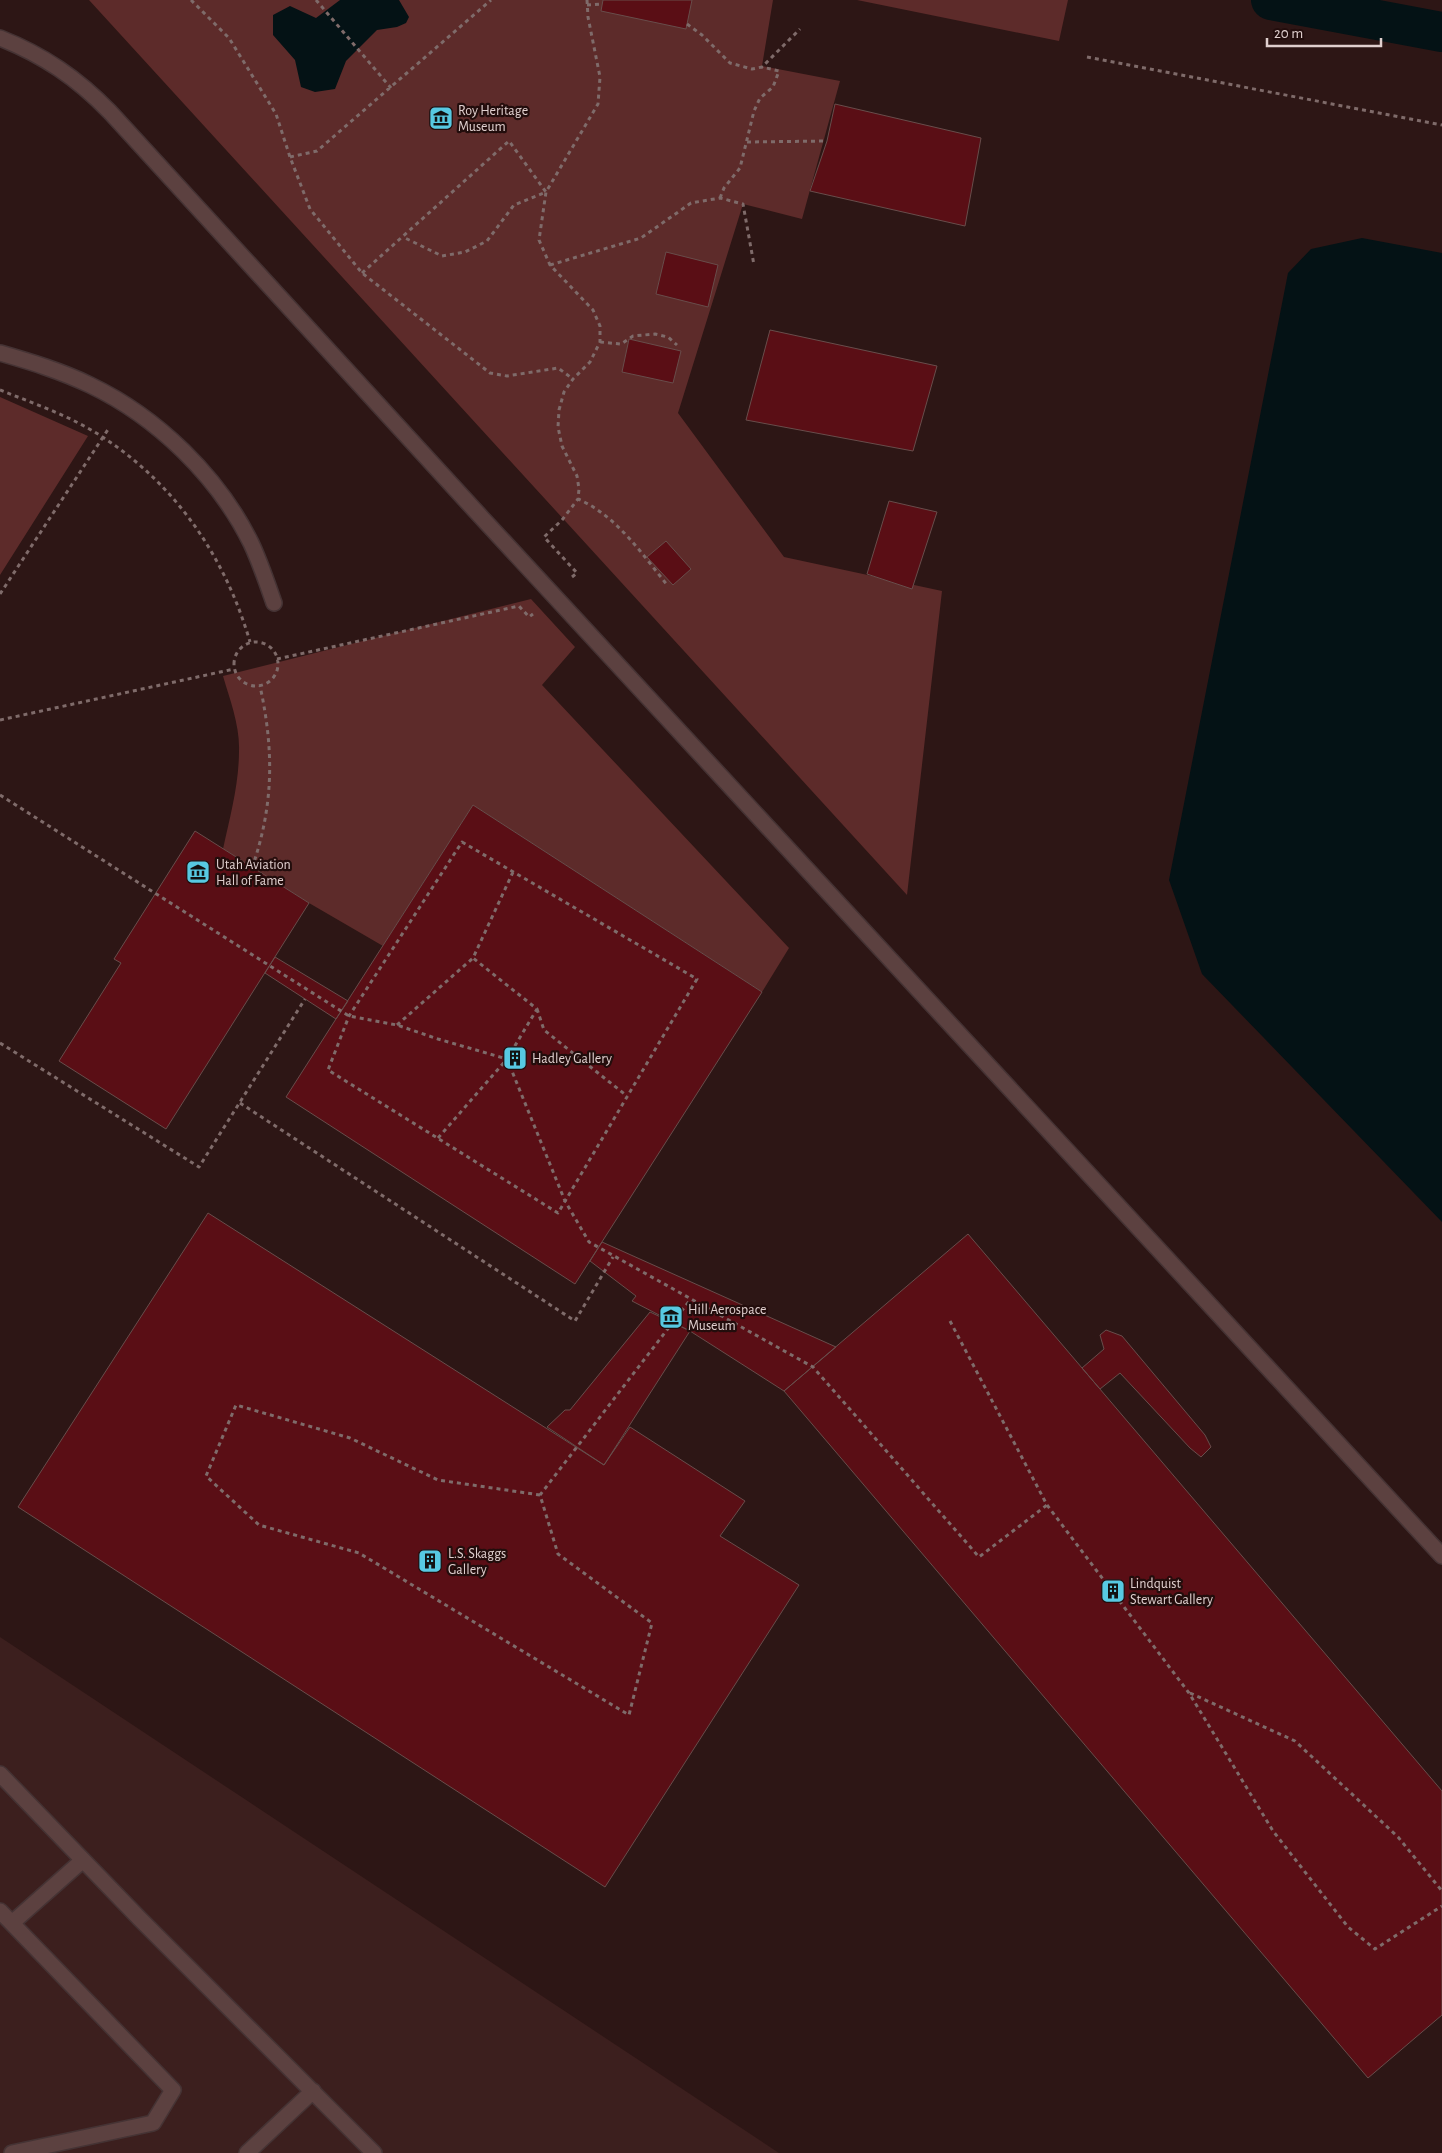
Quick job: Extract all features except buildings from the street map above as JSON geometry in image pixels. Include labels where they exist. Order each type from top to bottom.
[{"type":"lane","points":[[0,38],[43,57],[67,72],[90,91],[110,112],[475,511],[1442,1556]]},
{"type":"lane","points":[[0,353],[71,376],[125,405],[175,444],[217,489],[251,542],[274,603]]},
{"type":"lane","points":[[0,1774],[374,2153]]},
{"type":"lane","points":[[12,1923],[83,1860]]},
{"type":"lane","points":[[0,1911],[173,2090],[153,2123],[12,2153]]},
{"type":"lane","points":[[247,2153],[312,2091]]},
{"type":"path","points":[[191,0],[229,38],[276,114],[310,209],[362,273],[490,373],[507,376],[558,368],[573,378]]},
{"type":"path","points":[[316,0],[359,48],[391,88]]},
{"type":"path","points":[[290,157],[317,151],[490,0]]},
{"type":"path","points":[[602,4],[587,2],[588,17],[600,77],[598,104],[546,192],[539,240],[550,265],[593,310],[600,326],[600,342],[590,362],[573,378],[564,392],[559,410],[558,427],[562,446],[577,476],[580,489],[578,499],[594,506],[620,528],[668,586]]},
{"type":"path","points":[[687,24],[702,35],[730,63],[752,69],[762,66],[800,28]]},
{"type":"path","points":[[1087,57],[1442,125]]},
{"type":"path","points":[[720,198],[724,188],[740,168],[754,111],[760,98],[773,87],[779,71],[762,66]]},
{"type":"path","points":[[362,273],[509,141],[546,192]]},
{"type":"path","points":[[747,142],[827,141]]},
{"type":"path","points":[[402,237],[442,256],[465,252],[487,241],[514,204],[546,192]]},
{"type":"path","points":[[550,265],[641,238],[691,203],[720,198],[744,204],[754,266]]},
{"type":"path","points":[[600,342],[621,344],[633,336],[655,334],[668,337],[677,345]]},
{"type":"path","points":[[0,390],[46,408],[103,437],[148,472],[202,534],[233,592],[250,642]]},
{"type":"path","points":[[0,594],[125,405]]},
{"type":"path","points":[[277,659],[519,606]]},
{"type":"path","points":[[250,642],[259,642],[267,645],[274,651],[277,659],[278,667],[274,676],[260,686],[244,683],[234,669],[233,661],[236,652],[250,642]]},
{"type":"path","points":[[0,720],[234,669]]},
{"type":"path","points":[[252,868],[265,823],[271,783],[269,726],[260,686]]},
{"type":"path","points":[[0,795],[349,1016],[397,1024],[438,1039],[507,1059]]},
{"type":"path","points":[[462,842],[697,979],[558,1213],[328,1070],[349,1016],[462,842]]},
{"type":"path","points":[[397,1024],[474,958],[513,872]]},
{"type":"path","points":[[474,958],[537,1009],[544,1030],[627,1096]]},
{"type":"path","points":[[0,1043],[199,1167],[305,999]]},
{"type":"path","points":[[438,1138],[507,1059],[537,1009]]},
{"type":"path","points":[[507,1059],[565,1201],[589,1242],[813,1367],[979,1557],[1047,1505]]},
{"type":"path","points":[[240,1103],[575,1321],[614,1257]]},
{"type":"path","points":[[540,1495],[690,1300]]},
{"type":"path","points":[[950,1321],[1047,1505],[1189,1693],[1273,1831],[1348,1927],[1375,1949],[1442,1906]]},
{"type":"path","points":[[236,1405],[350,1438],[438,1480],[540,1495],[558,1554],[652,1623],[629,1715],[359,1553],[259,1525],[206,1476],[236,1405]]},
{"type":"path","points":[[1189,1693],[1295,1741],[1398,1837],[1442,1891]]},
{"type":"shaded area","points":[[89,0],[773,0],[762,66],[840,81],[802,219],[743,204],[678,413],[784,557],[942,591],[907,895]]},
{"type":"shaded area","points":[[340,0],[399,0],[409,17],[406,23],[397,27],[377,30],[346,61],[335,89],[315,92],[301,87],[295,60],[273,35],[273,15],[290,6],[316,18]]},
{"type":"shaded area","points":[[857,0],[1068,0],[1059,41]]},
{"type":"shaded area","points":[[1362,238],[1442,253],[1442,1222],[1202,974],[1169,880],[1288,273],[1311,249]]},
{"type":"shaded area","points":[[0,397],[88,436],[0,575]]},
{"type":"shaded area","points":[[531,599],[575,647],[542,685],[789,948],[762,992],[473,805],[383,946],[309,903],[223,849],[236,788],[239,742],[236,723],[223,676]]},
{"type":"shaded area","points":[[0,1637],[779,2153],[0,2153]]},
{"type":"waterway","points":[[1271,0],[1442,32]]},
{"type":"place","name":"Roy Heritage Museum","points":[[441,118]]},
{"type":"place","name":"Utah Aviation Hall of Fame","points":[[198,872]]},
{"type":"place","name":"Hadley Gallery","points":[[515,1058]]},
{"type":"place","name":"Hill Aerospace Museum","points":[[671,1317]]},
{"type":"place","name":"L.S. Skaggs Gallery","points":[[430,1561]]},
{"type":"place","name":"Lindquist Stewart Gallery","points":[[1113,1591]]}]
